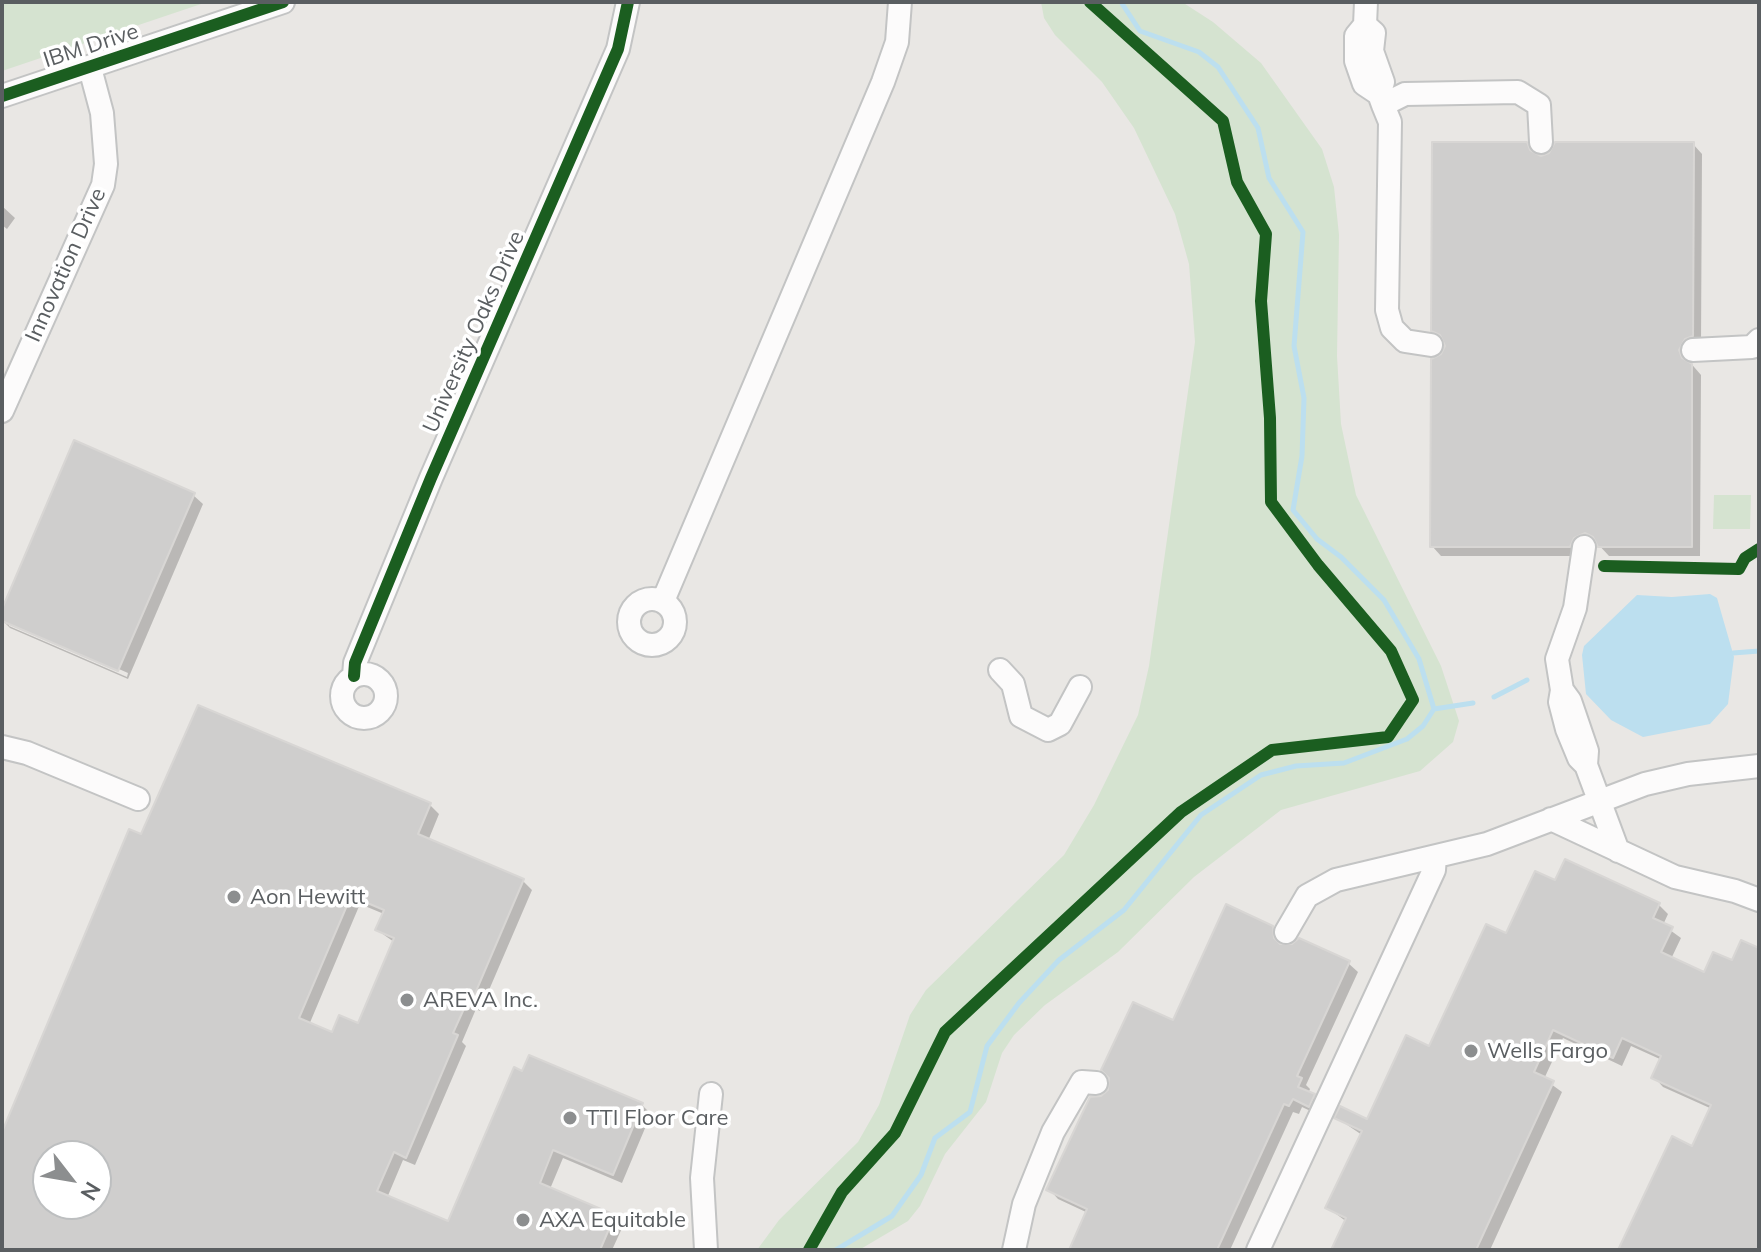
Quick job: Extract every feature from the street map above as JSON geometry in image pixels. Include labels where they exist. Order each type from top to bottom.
[{"type":"street","name":"IBM Drive","points":[[2,96],[283,2]]},
{"type":"street","name":"University Oaks Drive","points":[[354,676],[355,663],[431,478],[618,49],[628,2]]},
{"type":"street","points":[[663,601],[888,69],[897,42],[900,2]]},
{"type":"street","points":[[1366,2],[1365,25],[1374,33],[1372,51],[1383,82],[1381,100],[1390,122],[1387,310],[1392,328],[1405,341],[1431,345]]},
{"type":"street","name":"Innovation Drive","points":[[2,411],[103,185],[106,164],[102,113],[90,68]]},
{"type":"street","points":[[1381,100],[1405,94],[1518,92],[1539,105],[1541,142]]},
{"type":"street","points":[[1693,350],[1752,347],[1759,340]]},
{"type":"street","points":[[1584,547],[1575,608],[1557,659],[1562,690],[1570,701],[1587,751],[1586,765],[1618,851]]},
{"type":"street","points":[[1000,670],[1013,684],[1021,716],[1048,730],[1060,724],[1080,687]]},
{"type":"street","points":[[2,747],[27,753],[138,799]]},
{"type":"street","points":[[1286,932],[1307,896],[1324,884],[1487,844],[1599,799],[1665,779],[1759,766]]},
{"type":"street","points":[[1551,819],[1675,877],[1759,900]]},
{"type":"street","points":[[1258,1250],[1434,870],[1435,857]]},
{"type":"street","points":[[1014,1250],[1021,1213],[1053,1132],[1082,1082],[1096,1083]]},
{"type":"street","points":[[706,1250],[702,1178],[711,1094]]},
{"type":"green space","points":[[2,2],[207,2],[2,71]]},
{"type":"green space","points":[[1041,2],[1182,2],[1213,22],[1261,63],[1322,149],[1334,187],[1339,235],[1337,356],[1341,424],[1356,495],[1441,666],[1459,721],[1453,742],[1420,771],[1281,810],[1194,877],[1118,952],[1045,1005],[1014,1035],[1002,1053],[986,1102],[945,1154],[920,1206],[908,1221],[859,1250],[757,1250],[779,1220],[858,1142],[879,1105],[910,1015],[926,990],[1064,855],[1094,805],[1138,715],[1149,666],[1195,342],[1189,264],[1175,214],[1134,128],[1102,82],[1055,35],[1044,18]]},
{"type":"green space","points":[[1714,495],[1751,495],[1750,529],[1713,529]]},
{"type":"water","points":[[1710,594],[1717,598],[1734,657],[1728,704],[1710,724],[1643,737],[1611,720],[1586,694],[1584,646],[1637,595],[1672,597]]},
{"type":"building","points":[[1432,142],[1527,142],[1530,150],[1541,156],[1549,153],[1555,142],[1694,142],[1693,336],[1685,339],[1679,350],[1682,358],[1692,364],[1692,547],[1598,547],[1593,537],[1585,533],[1574,538],[1570,547],[1430,547],[1431,359],[1441,354],[1445,346],[1440,335],[1431,331]]},
{"type":"building","points":[[74,440],[195,493],[118,671],[2,621],[2,609]]},
{"type":"building","points":[[198,705],[431,803],[418,834],[524,879],[471,1003],[467,1002],[453,1033],[458,1035],[406,1158],[394,1152],[377,1191],[448,1221],[514,1067],[522,1071],[529,1055],[643,1103],[613,1175],[553,1150],[540,1183],[615,1215],[600,1250],[2,1250],[2,1132],[129,829],[141,834]],"holes":[[[351,896],[384,910],[375,930],[394,938],[358,1023],[339,1015],[332,1032],[299,1018]]]},
{"type":"building","name":"Wells Fargo","points":[[1565,859],[1660,903],[1653,918],[1673,927],[1661,952],[1704,972],[1713,952],[1732,960],[1741,940],[1759,948],[1759,1250],[1618,1250],[1672,1136],[1692,1146],[1711,1105],[1651,1078],[1661,1056],[1622,1038],[1613,1058],[1553,1030],[1534,1072],[1554,1081],[1476,1250],[1331,1250],[1346,1218],[1325,1208],[1362,1131],[1334,1118],[1340,1106],[1367,1119],[1406,1035],[1429,1046],[1486,924],[1506,933],[1535,871],[1555,880]]},
{"type":"building","points":[[1226,904],[1273,926],[1274,938],[1280,944],[1292,944],[1299,938],[1350,961],[1297,1076],[1302,1078],[1298,1087],[1315,1094],[1309,1107],[1293,1099],[1289,1106],[1284,1104],[1217,1250],[1069,1250],[1087,1209],[1046,1190],[1090,1097],[1101,1096],[1108,1090],[1109,1078],[1101,1070],[1133,1002],[1173,1020]]},
{"type":"waterway","points":[[836,1250],[892,1216],[921,1175],[935,1138],[970,1112],[987,1046],[1019,1003],[1059,960],[1124,910],[1201,815],[1261,775],[1296,766],[1344,763],[1407,739],[1423,726],[1434,709],[1419,659],[1384,600],[1341,557],[1317,539],[1293,510],[1302,456],[1304,398],[1294,346],[1303,232],[1269,178],[1258,128],[1218,67],[1199,52],[1140,31],[1121,2]]},
{"type":"waterway","points":[[1733,653],[1759,651]]},
{"type":"waterway","points":[[1494,697],[1527,680]]},
{"type":"waterway","points":[[1434,709],[1473,703]]},
{"type":"cycle path","points":[[2,96],[283,2]]},
{"type":"cycle path","points":[[354,676],[355,663],[431,478],[618,49],[628,2]]},
{"type":"cycle path","points":[[809,1250],[842,1192],[895,1133],[945,1032],[1181,812],[1272,750],[1388,737],[1413,700],[1391,651],[1318,565],[1271,502],[1270,418],[1261,301],[1266,234],[1237,182],[1223,121],[1090,2]]},
{"type":"cycle path","points":[[1604,566],[1739,569],[1745,558],[1759,549]]},
{"type":"place","name":"Aon Hewitt","points":[[234,897]]},
{"type":"place","name":"AREVA Inc.","points":[[407,1000]]},
{"type":"place","name":"Wells Fargo","points":[[1471,1051]]},
{"type":"place","name":"TTI Floor Care","points":[[570,1118]]},
{"type":"place","name":"AXA Equitable","points":[[523,1220]]}]
